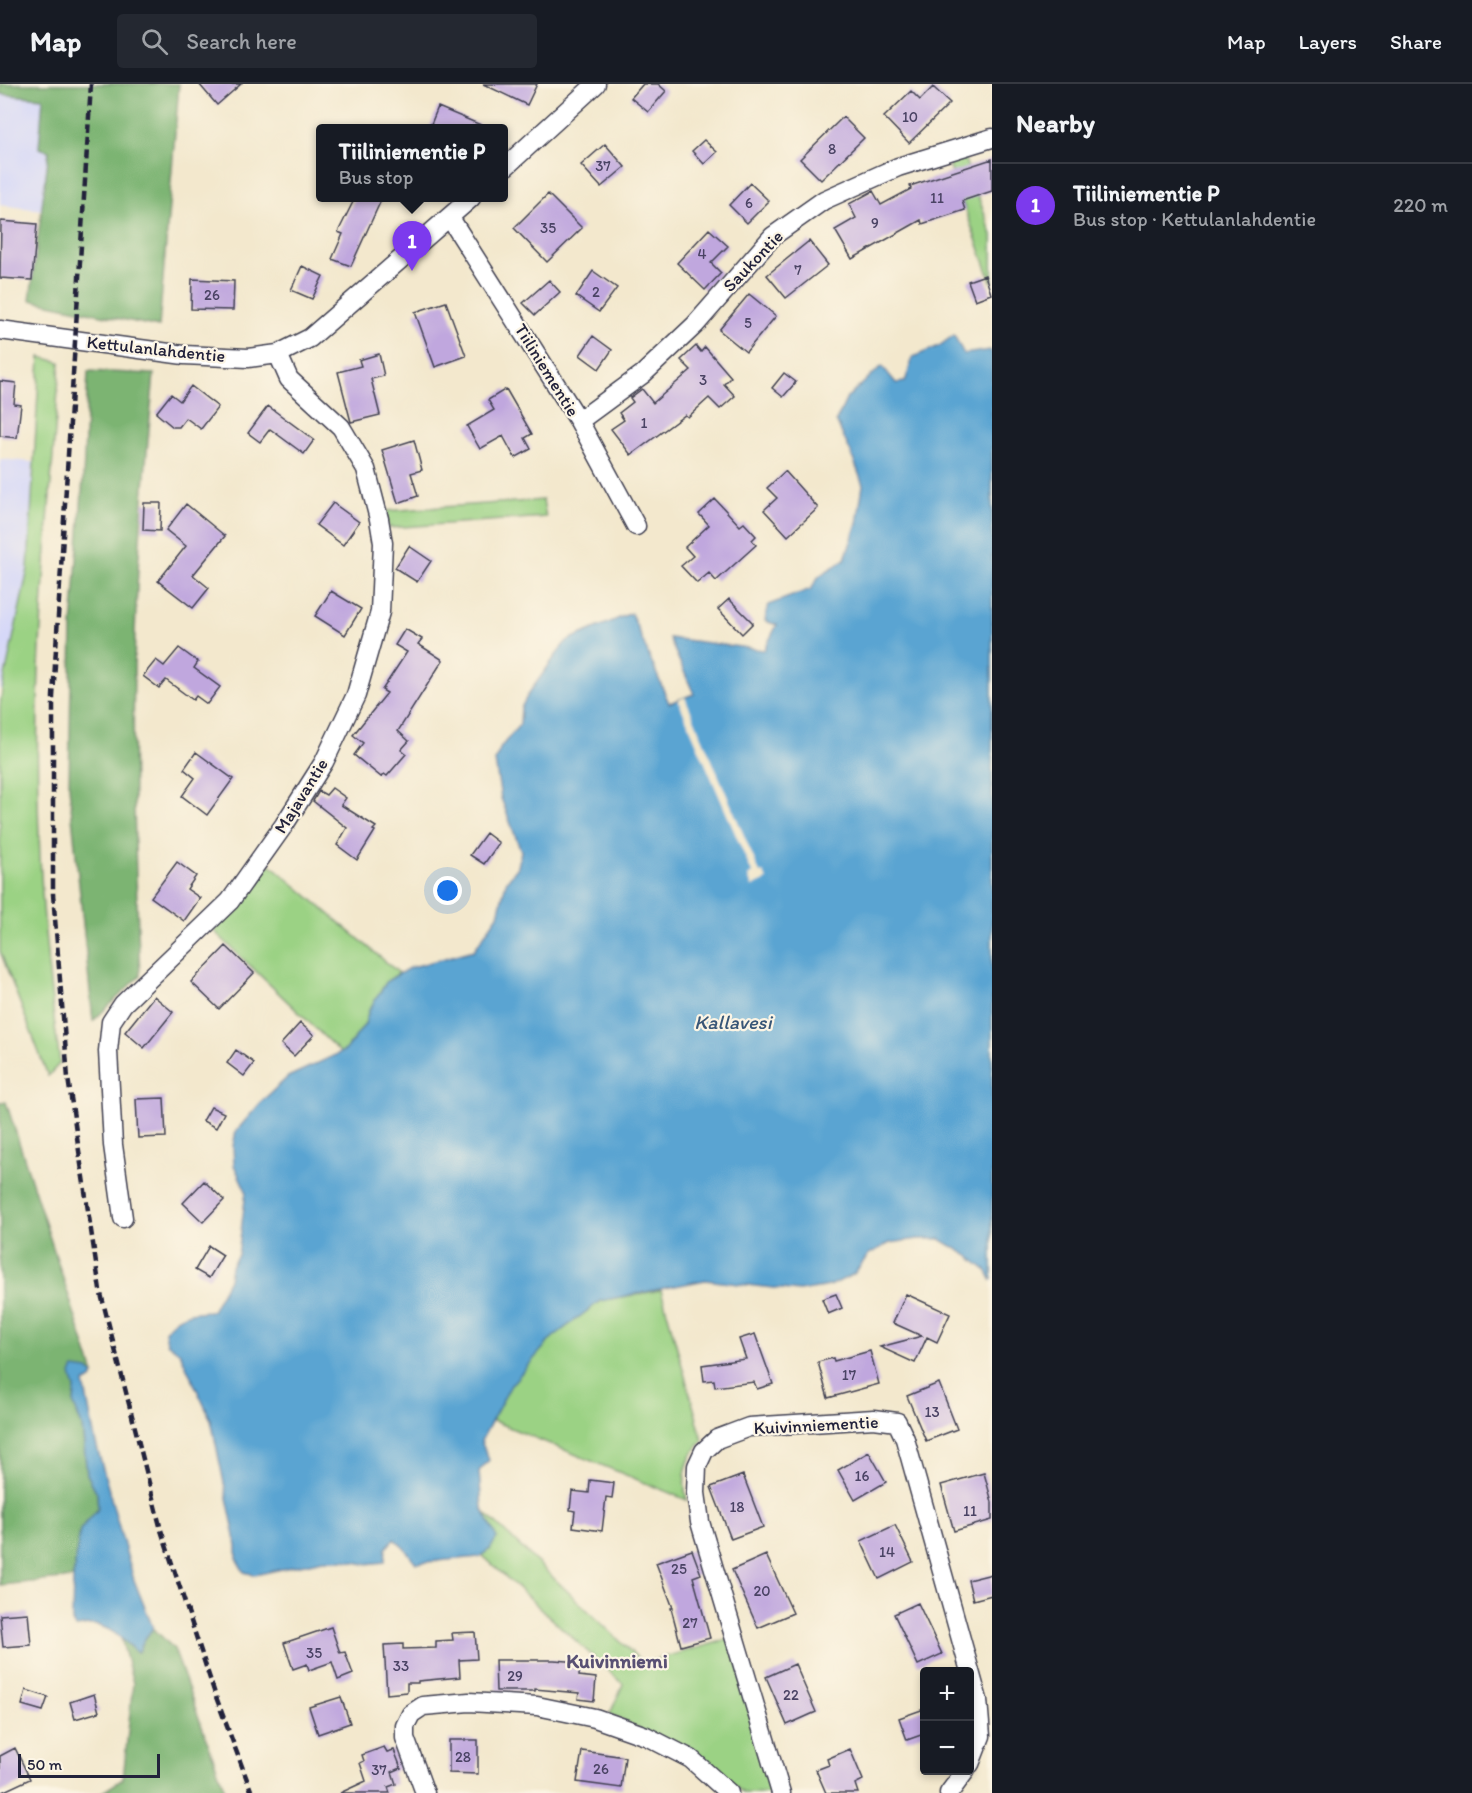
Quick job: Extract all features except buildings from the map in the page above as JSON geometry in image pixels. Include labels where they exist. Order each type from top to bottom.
[{"type":"street","points":[[508,164],[590,86]]},
{"type":"street","name":"Saukontie","points":[[579,421],[643,374],[695,325],[773,236],[824,200],[898,167],[992,138]]},
{"type":"street","name":"Kettulanlahdentie","points":[[0,330],[184,355],[248,358],[278,354],[310,338],[467,202]]},
{"type":"street","name":"Tiiliniementie","points":[[450,218],[579,421],[636,526]]},
{"type":"street","name":"Majavantie","points":[[123,1218],[113,1145],[108,1051],[111,1022],[123,1004],[230,901],[284,825],[324,762],[356,695],[380,612],[383,543],[366,469],[341,427],[289,379],[278,354]]},
{"type":"street","name":"Kuivinniementie","points":[[781,1793],[700,1522],[696,1493],[697,1466],[704,1451],[717,1439],[749,1427],[873,1419],[897,1422],[905,1439],[978,1700],[981,1736],[974,1752]]},
{"type":"street","points":[[425,1793],[405,1737],[405,1726],[411,1714],[423,1706],[469,1702],[537,1706],[595,1718],[646,1736],[691,1759],[729,1793]]},
{"type":"street","points":[[949,1793],[962,1775]]},
{"type":"shaded area","points":[[0,94],[43,97],[39,148],[49,151],[41,210],[0,205]]},
{"type":"shaded area","points":[[0,459],[33,462],[28,569],[2,690],[0,690]]},
{"type":"green space","points":[[0,84],[179,84],[159,327],[30,300],[49,151],[39,148],[43,98],[0,94]]},
{"type":"green space","points":[[964,157],[992,235],[992,283],[948,162]]},
{"type":"green space","points":[[40,357],[60,362],[43,592],[38,718],[40,867],[53,1014],[60,1063],[48,1076],[0,951],[0,707],[28,569]]},
{"type":"green space","points":[[88,371],[154,374],[136,601],[133,720],[140,976],[93,1021],[69,787],[72,625]]},
{"type":"green space","points":[[543,500],[546,517],[389,528],[386,511]]},
{"type":"green space","points":[[270,864],[399,973],[387,981],[369,1010],[365,1024],[346,1050],[341,1053],[214,931]]},
{"type":"green space","points":[[6,1102],[94,1374],[88,1370],[72,1374],[75,1389],[74,1405],[82,1426],[87,1474],[97,1493],[98,1509],[80,1530],[73,1578],[0,1585],[0,1103]]},
{"type":"green space","points":[[661,1290],[703,1441],[692,1453],[686,1468],[687,1500],[491,1420],[510,1385],[552,1338],[600,1301]]},
{"type":"green space","points":[[484,1512],[643,1663],[730,1639],[774,1793],[743,1793],[707,1763],[610,1714],[623,1684],[482,1555],[490,1549],[490,1524]]},
{"type":"green space","points":[[153,1628],[174,1649],[226,1793],[101,1793],[123,1779],[133,1683],[121,1638],[139,1652]]},
{"type":"water","name":"Kallavesi","points":[[954,335],[964,354],[990,350],[992,353],[992,1281],[986,1270],[967,1255],[940,1239],[918,1239],[890,1243],[869,1254],[854,1274],[830,1286],[799,1291],[705,1280],[600,1301],[552,1338],[511,1385],[481,1441],[489,1460],[479,1471],[482,1508],[497,1538],[490,1549],[479,1557],[416,1563],[394,1539],[386,1548],[385,1562],[365,1564],[344,1560],[323,1560],[255,1575],[244,1572],[237,1560],[237,1546],[211,1420],[180,1353],[167,1343],[165,1331],[179,1317],[212,1311],[229,1279],[231,1266],[238,1255],[246,1191],[234,1165],[233,1146],[236,1131],[263,1100],[288,1077],[346,1050],[365,1024],[369,1010],[387,981],[409,968],[474,950],[498,915],[506,882],[518,867],[521,851],[501,798],[495,761],[501,747],[520,724],[521,708],[529,693],[564,644],[631,613],[669,703],[694,694],[669,638],[764,650],[777,625],[765,621],[768,605],[811,589],[819,576],[845,559],[857,524],[863,485],[836,421],[847,398],[882,366],[896,383],[905,382],[913,357],[939,346]]},
{"type":"water","points":[[74,1368],[88,1370],[94,1374],[84,1383],[95,1440],[134,1580],[153,1628],[137,1652],[107,1629],[93,1625],[75,1627],[72,1621],[73,1578],[80,1530],[98,1509],[97,1493],[87,1474],[82,1426],[74,1405],[75,1389],[71,1374]]},
{"type":"pier","points":[[685,697],[760,873],[763,872],[767,880],[752,887],[748,876],[752,873],[678,700]]},
{"type":"railway","points":[[91,84],[53,697],[53,894],[68,1078],[100,1290],[161,1530],[216,1697],[252,1793]]},
{"type":"place","name":"Tiiliniementie P","points":[[412,271]]},
{"type":"district","name":"Kuivinniemi","points":[[617,1661]]}]
